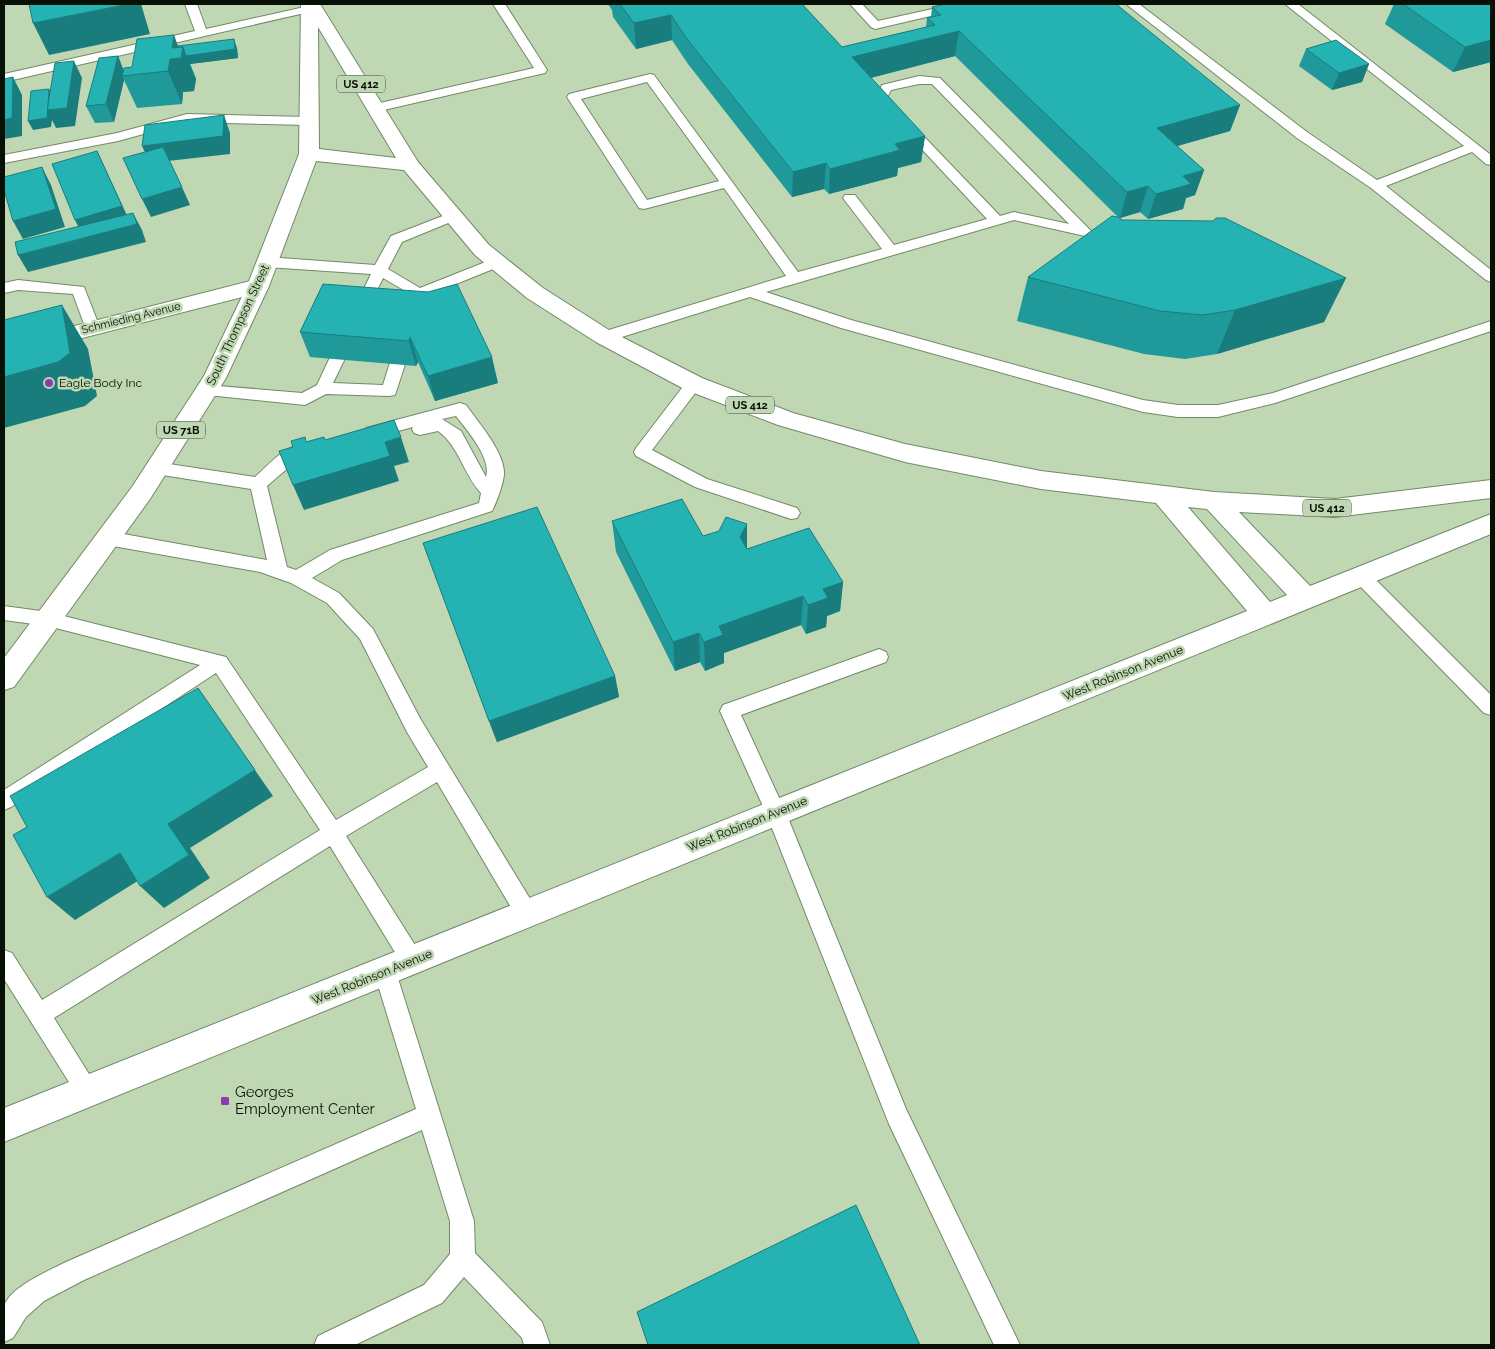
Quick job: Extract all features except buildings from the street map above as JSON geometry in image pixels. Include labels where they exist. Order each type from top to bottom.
[{"type":"main road","name":"US 412","points":[[310,5],[410,165],[482,250],[535,293],[604,336],[694,384],[786,419],[905,453],[1040,480],[1214,501],[1335,508],[1491,488]]},
{"type":"main road","name":"South Thompson Street","points":[[4,679],[141,493],[215,378],[258,286],[309,154],[310,5]]},
{"type":"main road","points":[[309,154],[410,165]]},
{"type":"main road","name":"Schmieding Avenue","points":[[4,351],[258,286]]},
{"type":"main road","points":[[1163,495],[1266,615]]},
{"type":"main road","points":[[1214,501],[1306,599]]},
{"type":"main road","name":"West Robinson Avenue","points":[[4,1125],[1491,524]]},
{"type":"main road","points":[[4,1117],[51,1106]]},
{"type":"lane","points":[[191,4],[202,33]]},
{"type":"lane","points":[[375,108],[541,70],[499,4]]},
{"type":"lane","points":[[856,4],[875,25],[969,4]]},
{"type":"lane","points":[[1132,4],[1302,135],[1376,185],[1491,277]]},
{"type":"lane","points":[[1291,4],[1491,161]]},
{"type":"lane","points":[[4,78],[202,33],[310,5]]},
{"type":"lane","points":[[726,183],[644,205],[573,97],[650,78],[795,278]]},
{"type":"lane","points":[[997,221],[881,99],[886,88],[919,80],[936,81],[1085,232]]},
{"type":"lane","points":[[4,158],[118,137],[187,118],[309,120]]},
{"type":"lane","points":[[1376,185],[1474,147]]},
{"type":"lane","points":[[850,198],[891,251]]},
{"type":"lane","points":[[207,390],[305,399],[323,388],[396,240],[453,216]]},
{"type":"lane","points":[[604,336],[795,278],[1014,216],[1102,236]]},
{"type":"lane","points":[[267,262],[380,270],[419,294]]},
{"type":"lane","points":[[419,294],[498,262]]},
{"type":"lane","points":[[4,288],[18,285],[79,290],[92,328]]},
{"type":"lane","points":[[751,292],[846,324],[1143,406],[1178,411],[1218,410],[1275,398],[1491,326]]},
{"type":"lane","points":[[414,312],[419,294]]},
{"type":"lane","points":[[323,388],[389,391],[408,329]]},
{"type":"lane","points":[[694,384],[642,452],[701,483],[791,512]]},
{"type":"lane","points":[[297,578],[336,555],[486,507],[491,493],[496,472],[487,446],[460,409],[360,441],[441,424],[455,435],[478,479],[491,493]]},
{"type":"lane","points":[[156,468],[258,484],[298,450],[317,452]]},
{"type":"lane","points":[[258,484],[279,572]]},
{"type":"lane","points":[[108,538],[262,565],[297,578],[333,598],[367,634],[414,726],[527,914]]},
{"type":"lane","points":[[1361,576],[1491,708]]},
{"type":"lane","points":[[4,613],[48,619],[219,662],[333,832],[412,960]]},
{"type":"lane","points":[[879,657],[730,711],[776,813],[897,1116],[1007,1345]]},
{"type":"lane","points":[[4,801],[219,662]]},
{"type":"lane","points":[[39,1015],[333,832],[440,770]]},
{"type":"lane","points":[[4,960],[87,1090]]},
{"type":"lane","points":[[326,1345],[433,1294],[463,1258],[462,1221],[385,972]]},
{"type":"lane","points":[[4,1329],[17,1308],[35,1292],[75,1271],[429,1115]]},
{"type":"lane","points":[[463,1258],[533,1331],[537,1345]]},
{"type":"place","name":"Eagle Body Inc","points":[[49,383]]},
{"type":"place","name":"Georges Employment Center","points":[[225,1101]]}]
